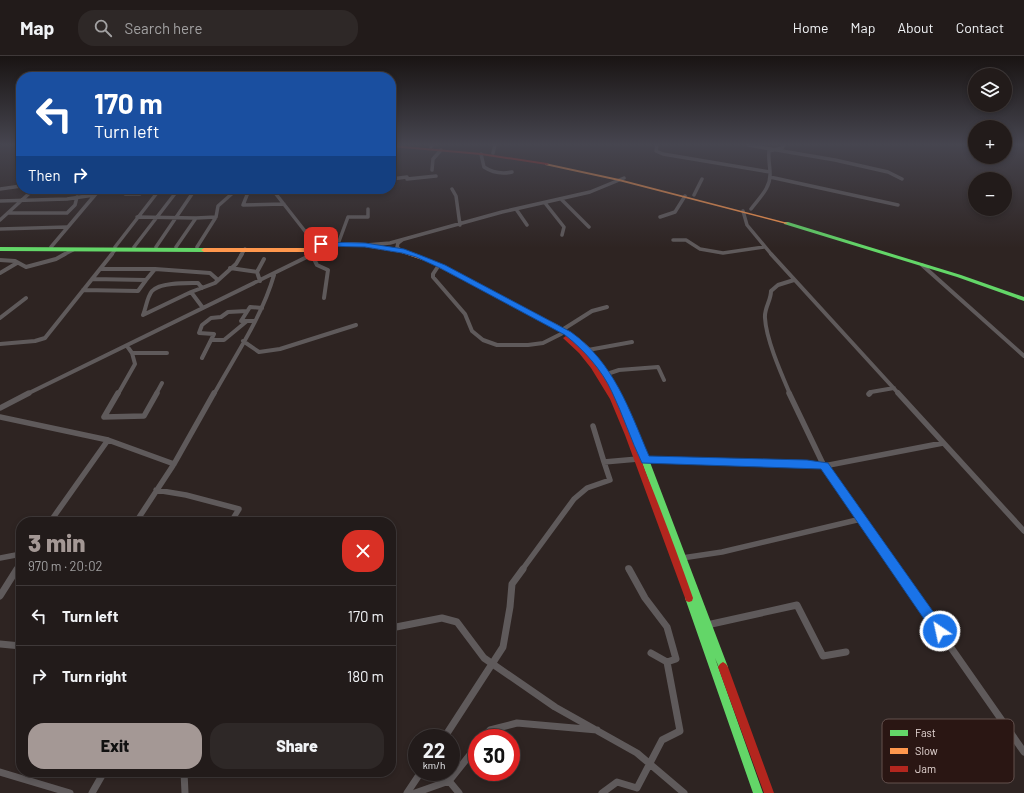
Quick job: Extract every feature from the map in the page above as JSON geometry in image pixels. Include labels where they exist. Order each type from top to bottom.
[{"type":"main road","points":[[622,179],[743,211],[922,265],[1024,299]]},
{"type":"main road","points":[[623,179],[751,209],[945,267],[1024,295]]},
{"type":"main road","points":[[0,248],[73,250],[245,249],[314,248],[338,244],[365,245],[404,252],[442,266],[562,332],[581,350],[596,368],[616,403],[697,620],[758,793]]},
{"type":"main road","points":[[0,248],[51,247],[115,249],[134,247],[198,247],[365,249],[404,256],[437,268],[578,340],[607,374],[616,390],[646,460],[769,793]]},
{"type":"street","points":[[406,184],[407,179]]},
{"type":"street","points":[[365,245],[390,243],[516,209],[590,192],[620,179]]},
{"type":"street","points":[[694,195],[702,179]]},
{"type":"street","points":[[751,209],[765,191],[769,179]]},
{"type":"street","points":[[781,179],[898,205]]},
{"type":"street","points":[[0,189],[16,187]]},
{"type":"street","points":[[452,189],[456,196],[460,225]]},
{"type":"street","points":[[0,220],[2,216],[8,213],[29,194]]},
{"type":"street","points":[[125,194],[140,194]]},
{"type":"street","points":[[0,344],[35,342],[45,338],[100,269],[137,217],[156,194]]},
{"type":"street","points":[[134,247],[175,194]]},
{"type":"street","points":[[156,247],[193,194]]},
{"type":"street","points":[[198,247],[216,217],[218,206],[232,194]]},
{"type":"street","points":[[277,194],[308,235],[314,248],[316,265],[328,270],[324,298]]},
{"type":"street","points":[[0,201],[24,199],[67,199],[94,195]]},
{"type":"street","points":[[51,247],[94,195]]},
{"type":"street","points":[[247,195],[243,205],[284,204]]},
{"type":"street","points":[[660,217],[675,212],[685,196]]},
{"type":"street","points":[[8,213],[67,213],[75,206],[77,197]]},
{"type":"street","points":[[561,199],[589,227]]},
{"type":"street","points":[[545,203],[564,227],[562,235]]},
{"type":"street","points":[[338,244],[348,217],[368,217],[368,209]]},
{"type":"street","points":[[516,209],[528,225]]},
{"type":"street","points":[[743,211],[747,225],[764,247],[1024,531]]},
{"type":"street","points":[[137,217],[216,217]]},
{"type":"street","points":[[176,247],[196,218]]},
{"type":"street","points":[[0,229],[67,227]]},
{"type":"street","points":[[308,235],[308,242],[314,248]]},
{"type":"street","points":[[402,240],[398,243],[397,247],[404,252]]},
{"type":"street","points":[[673,240],[686,240],[700,249],[723,253],[764,247]]},
{"type":"street","points":[[0,408],[49,382],[82,368],[203,308],[274,275],[314,248]]},
{"type":"street","points":[[202,288],[198,283],[185,282],[157,288],[152,292],[143,315],[191,292],[202,288],[215,283],[236,264],[245,249]]},
{"type":"street","points":[[0,260],[17,263],[26,267],[56,259],[73,250]]},
{"type":"street","points":[[260,281],[257,272],[264,259]]},
{"type":"street","points":[[0,273],[17,263]]},
{"type":"street","points":[[922,265],[1024,356]]},
{"type":"street","points":[[230,268],[257,272]]},
{"type":"street","points":[[437,268],[433,274],[433,278],[465,314],[472,332],[483,340],[497,345],[528,345],[543,343],[592,311],[607,307]]},
{"type":"street","points":[[100,269],[155,269],[210,273],[218,280]]},
{"type":"street","points":[[83,290],[138,291],[155,269]]},
{"type":"street","points":[[139,517],[174,464],[255,321],[269,293],[274,275]]},
{"type":"street","points":[[92,279],[146,280]]},
{"type":"street","points":[[794,280],[778,285],[771,291],[771,297],[765,310],[767,330],[789,392],[824,466],[1001,719]]},
{"type":"street","points":[[191,292],[203,308]]},
{"type":"street","points":[[0,318],[26,298]]},
{"type":"street","points":[[255,321],[241,321],[250,307],[262,308]]},
{"type":"street","points":[[202,358],[214,334],[199,333],[202,325],[211,318],[221,317],[228,312],[247,311]]},
{"type":"street","points":[[211,340],[224,340],[247,322]]},
{"type":"street","points":[[243,341],[259,352],[280,349],[356,325]]},
{"type":"street","points":[[588,350],[632,342]]},
{"type":"street","points":[[127,346],[132,353],[135,364],[104,417],[144,416],[162,383]]},
{"type":"street","points":[[132,353],[167,353]]},
{"type":"street","points":[[607,374],[619,370],[658,367],[664,380]]},
{"type":"street","points":[[869,394],[871,392],[894,388]]},
{"type":"street","points":[[0,417],[108,440],[174,464]]},
{"type":"street","points":[[450,729],[494,664],[503,647],[510,607],[512,584],[568,504],[579,492],[591,484],[610,480],[593,426]]},
{"type":"street","points":[[54,517],[108,440]]},
{"type":"street","points":[[604,462],[638,459],[807,464],[824,466],[943,443]]},
{"type":"street","points":[[156,490],[186,495],[239,509],[234,517]]},
{"type":"street","points":[[682,558],[722,552],[861,519]]},
{"type":"street","points":[[0,558],[16,555]]},
{"type":"street","points":[[628,568],[645,598],[667,627],[676,659],[667,662]]},
{"type":"street","points":[[0,596],[16,571]]},
{"type":"street","points":[[707,625],[797,606],[823,656],[846,652]]},
{"type":"street","points":[[396,627],[442,618],[457,622],[484,658],[555,707],[637,753],[684,793]]},
{"type":"street","points":[[0,644],[16,646]]},
{"type":"street","points":[[602,793],[618,782],[637,788],[662,740],[680,731],[667,662],[652,653]]},
{"type":"street","points":[[494,729],[518,723],[600,731]]},
{"type":"street","points":[[1014,738],[1024,752]]},
{"type":"street","points":[[460,767],[468,757]]},
{"type":"street","points":[[0,772],[16,777]]},
{"type":"street","points":[[17,777],[70,793]]},
{"type":"street","points":[[92,793],[101,777]]},
{"type":"street","points":[[184,777],[185,793]]},
{"type":"street","points":[[407,793],[415,781]]},
{"type":"street","points":[[415,793],[449,781],[458,793]]},
{"type":"traffic: fast","points":[[786,223],[959,276],[1024,299]]},
{"type":"traffic: fast","points":[[0,249],[204,250]]},
{"type":"traffic: fast","points":[[610,379],[636,436],[723,667]]},
{"type":"traffic: fast","points":[[689,598],[758,793]]},
{"type":"traffic: slow","points":[[616,179],[786,223]]},
{"type":"traffic: slow","points":[[316,243],[321,244],[322,247],[317,250],[310,249],[310,246],[316,243]]},
{"type":"traffic: slow","points":[[321,244],[365,245],[403,252],[430,261],[556,326],[578,340],[588,350],[610,379]]},
{"type":"traffic: slow","points":[[317,250],[335,248]]},
{"type":"traffic: slow","points":[[204,250],[311,250]]},
{"type":"traffic: jam","points":[[566,338],[581,351],[593,366],[613,399],[629,435],[689,598]]},
{"type":"traffic: jam","points":[[723,667],[769,793]]},
{"type":"route","points":[[321,244],[365,245],[395,250],[418,256],[442,266],[568,333],[588,350],[607,374],[616,390],[646,460],[757,462],[824,466],[940,631]]}]
